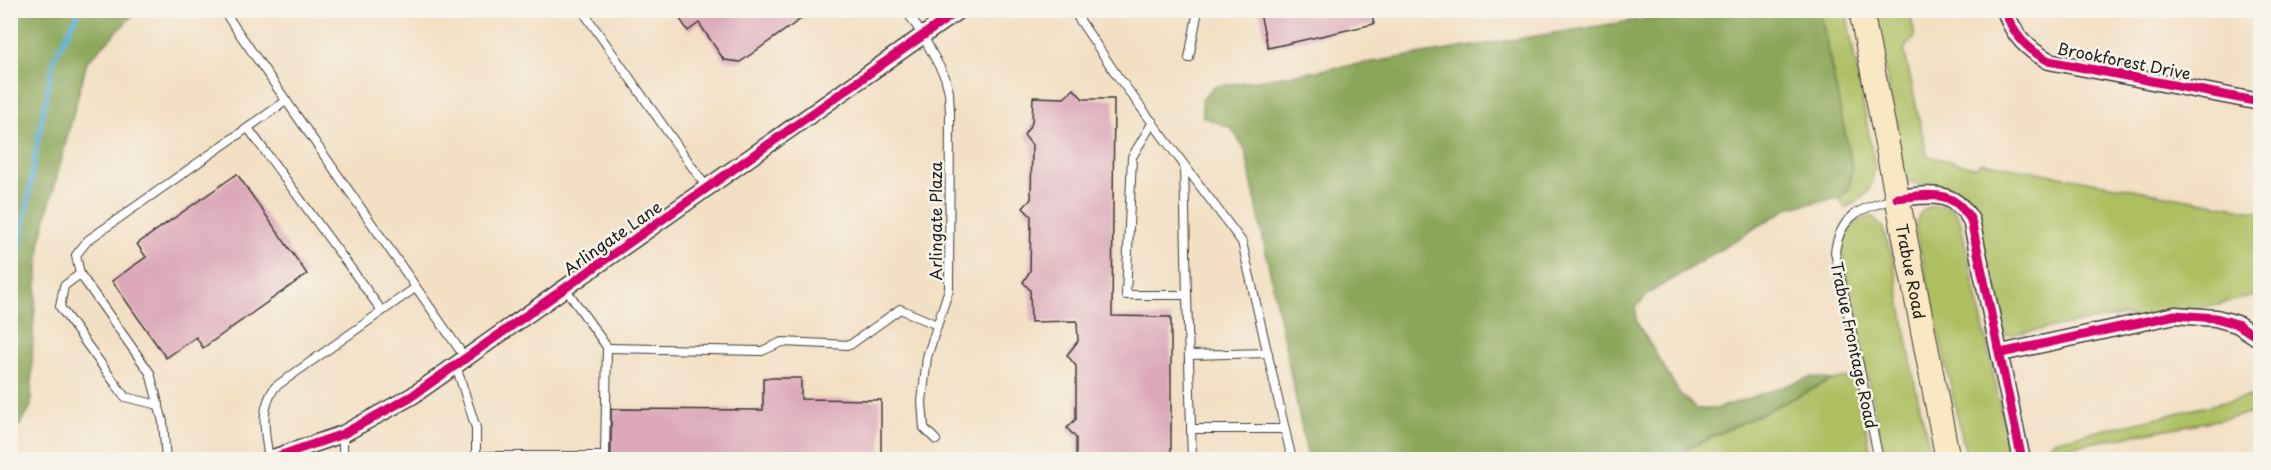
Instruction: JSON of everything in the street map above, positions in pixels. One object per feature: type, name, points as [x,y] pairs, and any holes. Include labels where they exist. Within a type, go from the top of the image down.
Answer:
[{"type":"main road","name":"Trabue Road","points":[[1861,10],[1948,459]]},
{"type":"street","name":"Arlingate Lane","points":[[268,459],[343,434],[412,396],[959,10]]},
{"type":"street","name":"Brookforest Drive","points":[[2005,10],[2015,33],[2024,45],[2049,62],[2260,102]]},
{"type":"street","name":"Trabue Frontage Road","points":[[1897,198],[1933,195],[1959,204],[1966,212],[1975,231],[2022,459]]},
{"type":"street","points":[[2001,353],[2175,315],[2216,318],[2237,324],[2260,339]]},
{"type":"lane","points":[[223,10],[415,288],[461,362],[476,428],[476,458],[605,456],[607,348],[565,288]]},
{"type":"lane","points":[[582,10],[707,188]]},
{"type":"lane","name":"Arlingate Plaza","points":[[906,10],[945,77],[950,113],[950,289],[927,357],[922,402],[924,428],[936,440]]},
{"type":"lane","points":[[1073,10],[1116,74],[1242,243],[1292,459]]},
{"type":"lane","points":[[1189,58],[1198,10]]},
{"type":"lane","points":[[166,459],[159,405],[150,372],[80,274],[76,255],[88,240],[286,101]]},
{"type":"lane","points":[[1153,122],[1132,157],[1126,295],[1187,295]]},
{"type":"lane","points":[[248,128],[382,311]]},
{"type":"lane","points":[[1184,165],[1192,459]]},
{"type":"lane","name":"Trabue Frontage Road","points":[[1879,459],[1835,252],[1837,237],[1846,222],[1872,205],[1897,198]]},
{"type":"lane","points":[[80,274],[64,286],[60,307],[125,397],[159,405]]},
{"type":"lane","points":[[268,459],[263,419],[266,404],[275,387],[415,288]]},
{"type":"lane","points":[[607,348],[762,351],[782,342],[850,345],[900,309],[937,325]]},
{"type":"lane","points":[[1189,356],[1268,353]]},
{"type":"lane","points":[[1191,429],[1285,429]]},
{"type":"lane","points":[[343,434],[343,459]]},
{"type":"green space","points":[[1701,10],[1820,11],[1852,168],[1849,189],[1839,198],[1790,207],[1649,293],[1636,307],[1636,321],[1680,394],[1697,409],[1716,409],[1812,377],[1832,380],[1664,459],[1308,459],[1245,149],[1231,128],[1203,117],[1202,100],[1213,87]]},
{"type":"green space","points":[[12,11],[137,11],[87,62],[41,237],[33,329],[31,406],[20,425],[11,429],[10,200],[14,173],[10,166],[10,54],[14,48]]},
{"type":"green space","points":[[1820,11],[1846,11],[1875,168],[1872,183],[1864,196],[1845,208],[1839,198],[1849,189],[1852,168]]},
{"type":"green space","points":[[1875,11],[1910,11],[1915,37],[1904,49],[1927,156],[1975,167],[1982,162],[2260,212],[2260,295],[2138,321],[2124,315],[2003,336],[1974,204],[1957,189],[1922,186],[1908,181],[1903,169]]},
{"type":"green space","points":[[1937,205],[1951,207],[1960,220],[2012,459],[1967,459],[1915,227],[1922,212]]},
{"type":"green space","points":[[1873,217],[1882,227],[1893,259],[1915,385],[1932,459],[1884,459],[1842,253],[1847,234],[1855,224]]},
{"type":"green space","points":[[1855,376],[1872,459],[1664,460],[1832,380]]},
{"type":"green space","points":[[2260,394],[2260,412],[2052,450],[2046,447],[2054,441]]},
{"type":"building","points":[[674,10],[801,10],[805,16],[740,62],[724,60],[699,23],[688,31]]},
{"type":"building","points":[[1259,10],[1371,10],[1374,24],[1268,48]]},
{"type":"building","points":[[1074,89],[1083,99],[1114,99],[1112,316],[1171,317],[1171,460],[1076,460],[1076,438],[1067,428],[1076,419],[1076,366],[1067,355],[1078,341],[1077,321],[1031,322],[1030,290],[1023,282],[1030,271],[1031,216],[1023,208],[1031,199],[1032,145],[1024,135],[1032,123],[1033,97],[1064,98]]},
{"type":"building","points":[[237,174],[307,274],[203,348],[196,337],[166,358],[112,281],[146,257],[137,244]]},
{"type":"building","points":[[763,378],[801,378],[801,399],[881,400],[881,460],[611,460],[611,409],[763,410]]},
{"type":"waterway","points":[[10,330],[16,275],[54,58],[80,10]]},
{"type":"cycle path","points":[[267,460],[343,434],[412,396],[959,10]]},
{"type":"cycle path","points":[[2005,10],[2012,27],[2022,40],[2049,61],[2260,102]]},
{"type":"cycle path","points":[[1897,198],[1929,195],[1948,198],[1964,210],[1971,220],[2022,460]]},
{"type":"cycle path","points":[[2001,353],[2175,315],[2216,318],[2237,324],[2260,339]]}]
